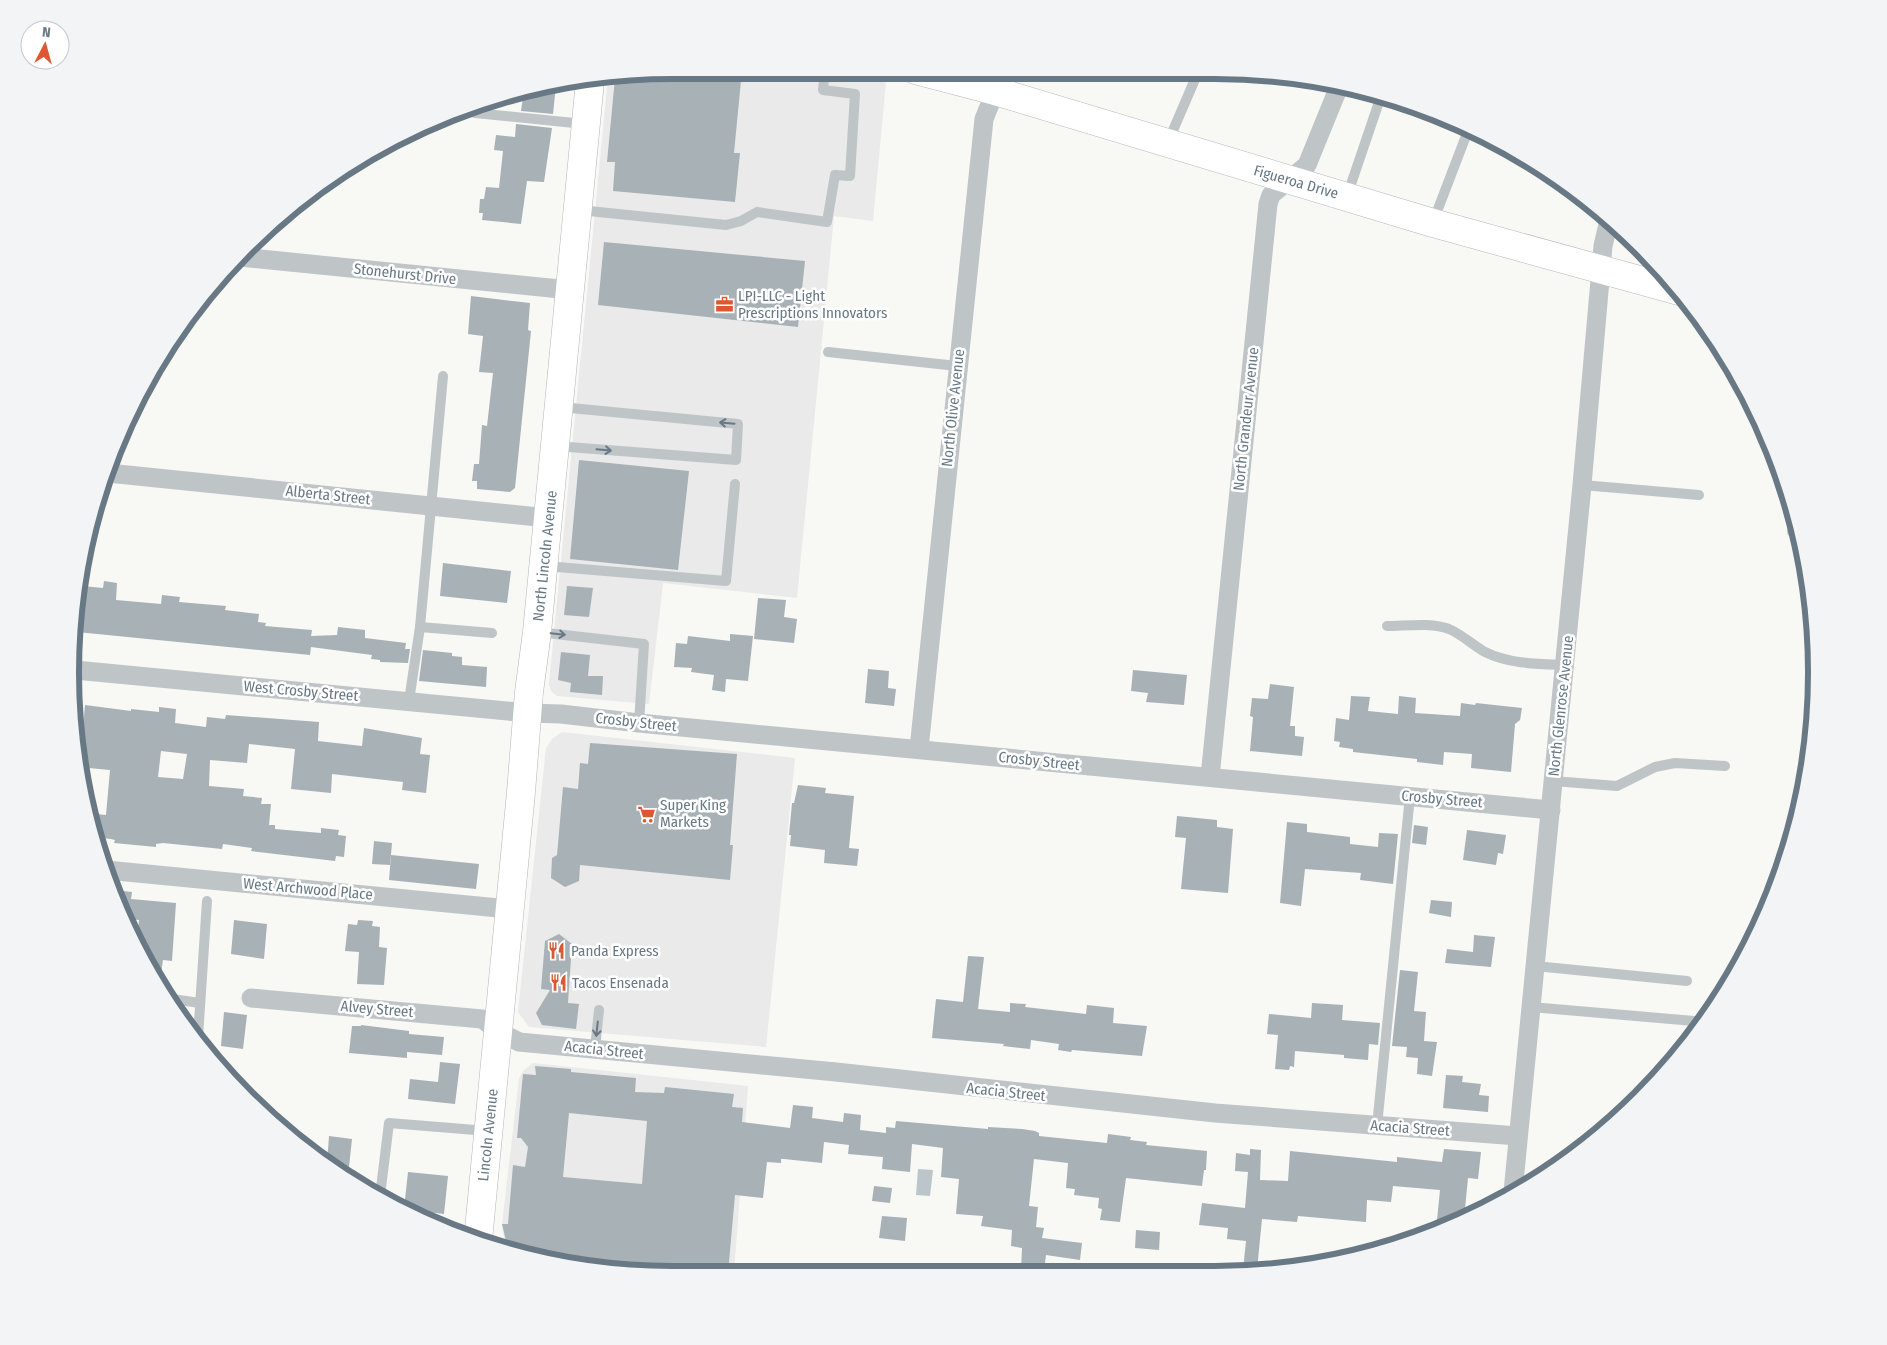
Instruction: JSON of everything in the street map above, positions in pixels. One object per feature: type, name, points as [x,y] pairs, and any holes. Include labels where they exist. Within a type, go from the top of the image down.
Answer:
[{"type":"main road","name":"Figueroa Drive","points":[[1000,80],[1168,143],[1433,223],[1666,288]]},
{"type":"main road","name":"North Lincoln Avenue","points":[[498,1031],[590,85]]},
{"type":"main road","name":"Lincoln Avenue","points":[[479,1234],[498,1031]]},
{"type":"street","name":"North Olive Avenue","points":[[919,749],[957,366],[984,120],[1000,80]]},
{"type":"street","name":"North Grandeur Avenue","points":[[1210,777],[1268,204],[1271,196],[1287,180],[1307,165],[1337,92]]},
{"type":"street","name":"North Glenrose Avenue","points":[[1514,1185],[1565,665],[1601,268],[1608,228]]},
{"type":"street","name":"Stonehurst Drive","points":[[248,258],[570,290]]},
{"type":"street","name":"Alberta Street","points":[[113,474],[548,518]]},
{"type":"street","name":"West Crosby Street","points":[[79,670],[528,713]]},
{"type":"street","name":"Crosby Street","points":[[528,713],[555,713],[639,723],[1551,810]]},
{"type":"street","name":"West Archwood Place","points":[[113,871],[509,909]]},
{"type":"street","name":"Alvey Street","points":[[251,998],[482,1019],[498,1031]]},
{"type":"street","name":"Acacia Street","points":[[498,1031],[519,1042],[1215,1114],[1518,1136]]},
{"type":"lane","points":[[577,209],[726,225],[741,221],[757,212],[828,222],[835,175],[850,176],[855,94],[823,90],[824,79]]},
{"type":"lane","points":[[1168,143],[1195,79]]},
{"type":"lane","points":[[1347,197],[1379,102]]},
{"type":"lane","points":[[475,113],[585,124]]},
{"type":"lane","points":[[1433,223],[1466,135]]},
{"type":"lane","points":[[828,352],[957,366]]},
{"type":"lane","points":[[409,702],[420,627],[443,376]]},
{"type":"lane","points":[[555,446],[736,460],[738,424],[559,407]]},
{"type":"lane","points":[[544,566],[726,581],[735,484]]},
{"type":"lane","points":[[1582,485],[1699,495]]},
{"type":"lane","points":[[1387,626],[1434,626],[1449,629],[1479,648],[1500,658],[1565,665]]},
{"type":"lane","points":[[420,627],[492,633]]},
{"type":"lane","points":[[537,632],[644,644],[639,723]]},
{"type":"lane","points":[[1553,781],[1617,786],[1655,768],[1675,763],[1726,766]]},
{"type":"lane","points":[[1377,1126],[1410,796]]},
{"type":"lane","points":[[198,1030],[208,901]]},
{"type":"lane","points":[[1535,966],[1687,981]]},
{"type":"lane","points":[[178,1000],[200,1003]]},
{"type":"lane","points":[[1531,1007],[1694,1021]]},
{"type":"lane","points":[[595,1049],[599,1010]]},
{"type":"lane","points":[[381,1190],[389,1123],[488,1131]]},
{"type":"shaded area","points":[[672,79],[877,79],[886,82],[873,221],[834,216],[797,598],[663,583],[649,704],[557,696],[551,691],[549,684],[608,83]]},
{"type":"shaded area","points":[[562,732],[795,758],[766,1047],[529,1027],[518,1012],[546,748],[552,739]]},
{"type":"shaded area","points":[[533,1063],[748,1086],[735,1266],[634,1265],[595,1261],[557,1255],[505,1242],[502,1224],[519,1078],[524,1070]]},
{"type":"shaded area","points":[[918,1169],[933,1170],[930,1196],[916,1195]]},
{"type":"building","points":[[672,79],[741,79],[734,153],[740,153],[735,202],[613,191],[615,162],[607,162],[615,82]]},
{"type":"building","points":[[555,90],[553,114],[521,111],[523,98]]},
{"type":"building","points":[[516,124],[552,128],[544,182],[527,181],[521,224],[482,220],[483,213],[479,213],[480,199],[484,199],[486,187],[499,188],[503,151],[494,150],[496,135],[515,137]]},
{"type":"building","points":[[604,242],[805,261],[798,327],[598,305]]},
{"type":"building","points":[[471,296],[530,303],[528,330],[531,331],[515,488],[510,492],[477,489],[477,481],[472,481],[474,464],[479,464],[482,425],[487,426],[493,373],[479,372],[483,336],[468,334]]},
{"type":"building","points":[[579,460],[689,471],[678,570],[570,559]]},
{"type":"building","points":[[443,563],[511,571],[507,603],[440,596]]},
{"type":"building","points":[[104,581],[117,583],[116,600],[161,604],[162,595],[180,597],[179,602],[226,606],[225,610],[259,614],[258,622],[266,623],[265,626],[312,630],[311,636],[337,635],[338,627],[365,630],[365,638],[406,643],[405,649],[410,649],[408,663],[380,662],[380,660],[371,659],[372,655],[311,647],[310,655],[80,632],[85,586],[103,588]]},
{"type":"building","points":[[567,586],[593,588],[589,617],[564,615]]},
{"type":"building","points":[[758,598],[786,600],[784,617],[797,619],[794,643],[754,639]]},
{"type":"building","points":[[730,634],[753,636],[748,681],[726,679],[725,692],[712,690],[714,675],[691,672],[692,668],[674,667],[676,643],[687,644],[688,636],[730,641]]},
{"type":"building","points":[[423,650],[452,653],[452,656],[462,657],[462,665],[487,667],[486,687],[419,681]]},
{"type":"building","points":[[561,652],[590,655],[588,676],[603,676],[602,695],[570,692],[571,683],[558,680]]},
{"type":"building","points":[[868,669],[889,671],[888,688],[896,689],[894,706],[865,703]]},
{"type":"building","points":[[1133,670],[1187,675],[1184,705],[1146,702],[1148,693],[1131,691]]},
{"type":"building","points":[[1270,684],[1294,687],[1290,726],[1295,726],[1295,736],[1304,737],[1302,756],[1250,751],[1253,717],[1250,716],[1252,698],[1268,699]]},
{"type":"building","points":[[1351,696],[1370,697],[1368,711],[1398,714],[1399,696],[1416,698],[1415,713],[1460,716],[1461,703],[1522,708],[1520,720],[1515,724],[1511,772],[1471,768],[1472,754],[1444,752],[1443,765],[1417,762],[1417,759],[1353,752],[1353,749],[1339,747],[1340,742],[1334,741],[1336,718],[1349,720]]},
{"type":"building","points":[[85,705],[131,711],[131,709],[159,712],[159,707],[176,709],[175,723],[206,727],[207,717],[225,719],[226,715],[319,722],[318,741],[362,746],[364,728],[422,738],[420,754],[430,755],[426,793],[402,790],[403,782],[332,774],[331,793],[291,789],[295,749],[249,744],[247,763],[210,760],[209,786],[244,789],[243,796],[262,798],[261,804],[271,804],[269,825],[275,825],[275,829],[321,833],[321,828],[339,830],[338,835],[346,836],[344,857],[336,856],[335,861],[251,851],[252,848],[223,844],[222,849],[163,843],[156,844],[156,847],[114,843],[115,840],[103,838],[96,814],[106,815],[110,770],[87,768],[82,735]],"holes":[[[161,751],[187,754],[183,779],[158,777]]]},
{"type":"building","points":[[590,743],[737,754],[730,845],[733,845],[730,880],[580,865],[579,881],[565,887],[551,878],[552,858],[557,855],[563,787],[578,789],[580,763],[588,764]]},
{"type":"building","points":[[798,785],[826,788],[825,793],[854,796],[849,848],[859,849],[857,866],[824,863],[825,850],[790,846],[791,835],[789,835],[792,803],[794,803]]},
{"type":"building","points":[[1177,816],[1217,820],[1217,827],[1233,829],[1228,893],[1181,889],[1186,838],[1175,837]]},
{"type":"building","points":[[1287,822],[1307,824],[1307,832],[1350,837],[1350,844],[1378,847],[1379,833],[1398,834],[1393,884],[1360,880],[1361,873],[1305,869],[1301,906],[1280,903]]},
{"type":"building","points":[[1414,825],[1428,827],[1426,845],[1412,843]]},
{"type":"building","points":[[1467,830],[1506,835],[1503,854],[1498,853],[1496,865],[1463,860]]},
{"type":"building","points":[[374,841],[392,843],[390,865],[372,864]]},
{"type":"building","points":[[391,855],[479,864],[476,889],[389,880]]},
{"type":"building","points":[[120,891],[132,892],[131,899],[176,903],[172,961],[163,960],[161,974],[138,930],[139,920],[133,919]]},
{"type":"building","points":[[1431,900],[1452,902],[1451,917],[1429,913]]},
{"type":"building","points":[[234,920],[267,924],[264,959],[231,954]]},
{"type":"building","points":[[358,920],[373,921],[372,926],[380,927],[379,947],[387,948],[384,985],[357,984],[359,952],[345,951],[348,924],[357,925]]},
{"type":"building","points":[[559,934],[572,944],[568,1003],[579,1004],[576,1029],[542,1025],[536,1013],[550,990],[541,989],[545,941]]},
{"type":"building","points":[[1474,935],[1495,937],[1491,967],[1445,963],[1447,949],[1473,952]]},
{"type":"building","points":[[968,956],[984,957],[978,1009],[1010,1012],[1010,1003],[1026,1004],[1025,1007],[1086,1014],[1087,1005],[1114,1008],[1113,1023],[1147,1026],[1142,1056],[1072,1050],[1071,1052],[1058,1050],[1059,1044],[1031,1040],[1030,1049],[1003,1046],[1004,1044],[932,1038],[936,999],[963,1002]]},
{"type":"building","points":[[1400,970],[1418,972],[1414,1011],[1426,1012],[1424,1041],[1437,1042],[1432,1076],[1417,1074],[1418,1058],[1406,1057],[1407,1047],[1392,1046]]},
{"type":"building","points":[[1312,1003],[1343,1005],[1342,1020],[1380,1023],[1378,1045],[1369,1044],[1368,1060],[1344,1058],[1344,1055],[1295,1051],[1294,1067],[1290,1066],[1289,1070],[1275,1069],[1278,1035],[1267,1034],[1269,1014],[1311,1018]]},
{"type":"building","points":[[224,1012],[247,1015],[243,1049],[221,1046]]},
{"type":"building","points":[[361,1025],[409,1031],[409,1034],[444,1037],[442,1055],[407,1052],[407,1058],[349,1053],[352,1026]]},
{"type":"building","points":[[440,1062],[460,1064],[455,1104],[408,1099],[410,1079],[438,1082]]},
{"type":"building","points":[[535,1066],[571,1069],[571,1072],[636,1078],[635,1092],[664,1093],[665,1087],[734,1094],[732,1107],[743,1108],[742,1122],[790,1128],[793,1105],[813,1107],[812,1118],[843,1122],[844,1113],[861,1115],[860,1130],[886,1133],[886,1127],[895,1128],[896,1121],[988,1129],[988,1127],[1022,1129],[1035,1131],[1039,1133],[1039,1136],[1107,1143],[1108,1134],[1131,1137],[1130,1140],[1147,1142],[1146,1145],[1207,1151],[1206,1170],[1204,1170],[1202,1186],[1126,1178],[1120,1222],[1100,1220],[1102,1209],[1098,1208],[1099,1198],[1074,1195],[1075,1189],[1066,1188],[1068,1163],[1034,1159],[1029,1206],[1038,1207],[1036,1227],[1044,1228],[1042,1238],[1082,1243],[1080,1260],[1046,1255],[1045,1266],[1021,1266],[1022,1248],[1011,1246],[1012,1230],[981,1226],[983,1216],[956,1214],[959,1179],[941,1177],[943,1148],[912,1144],[910,1172],[882,1169],[883,1157],[848,1154],[849,1145],[824,1142],[822,1163],[784,1159],[781,1159],[781,1163],[767,1162],[763,1198],[735,1195],[729,1266],[634,1265],[595,1261],[557,1255],[506,1241],[502,1224],[508,1224],[513,1165],[525,1167],[528,1147],[521,1138],[517,1138],[523,1074],[536,1075]],"holes":[[[569,1113],[647,1121],[642,1184],[563,1177]]]},
{"type":"building","points":[[1446,1075],[1463,1076],[1462,1082],[1481,1084],[1479,1095],[1489,1096],[1488,1112],[1443,1108]]},
{"type":"building","points":[[329,1136],[352,1139],[349,1167],[343,1166],[328,1155]]},
{"type":"building","points":[[1250,1149],[1261,1150],[1260,1180],[1288,1181],[1290,1151],[1397,1162],[1397,1157],[1442,1162],[1444,1149],[1481,1152],[1478,1179],[1468,1178],[1465,1211],[1437,1223],[1440,1190],[1393,1186],[1391,1202],[1367,1200],[1366,1222],[1298,1216],[1297,1222],[1262,1219],[1258,1265],[1243,1265],[1246,1241],[1227,1239],[1228,1228],[1199,1225],[1202,1203],[1245,1208],[1248,1172],[1235,1171],[1236,1153],[1250,1155]]},
{"type":"building","points":[[408,1172],[448,1176],[444,1214],[424,1212],[405,1202]]},
{"type":"building","points":[[874,1186],[892,1188],[890,1203],[872,1201]]},
{"type":"building","points":[[882,1216],[907,1218],[905,1241],[879,1238]]},
{"type":"building","points":[[1136,1230],[1160,1232],[1159,1250],[1135,1248]]},
{"type":"place","name":"LPI-LLC - Light Prescriptions Innovators","points":[[724,305]]},
{"type":"place","name":"Super King Markets","points":[[646,814]]},
{"type":"place","name":"Panda Express","points":[[557,951]]},
{"type":"place","name":"Tacos Ensenada","points":[[558,983]]}]
